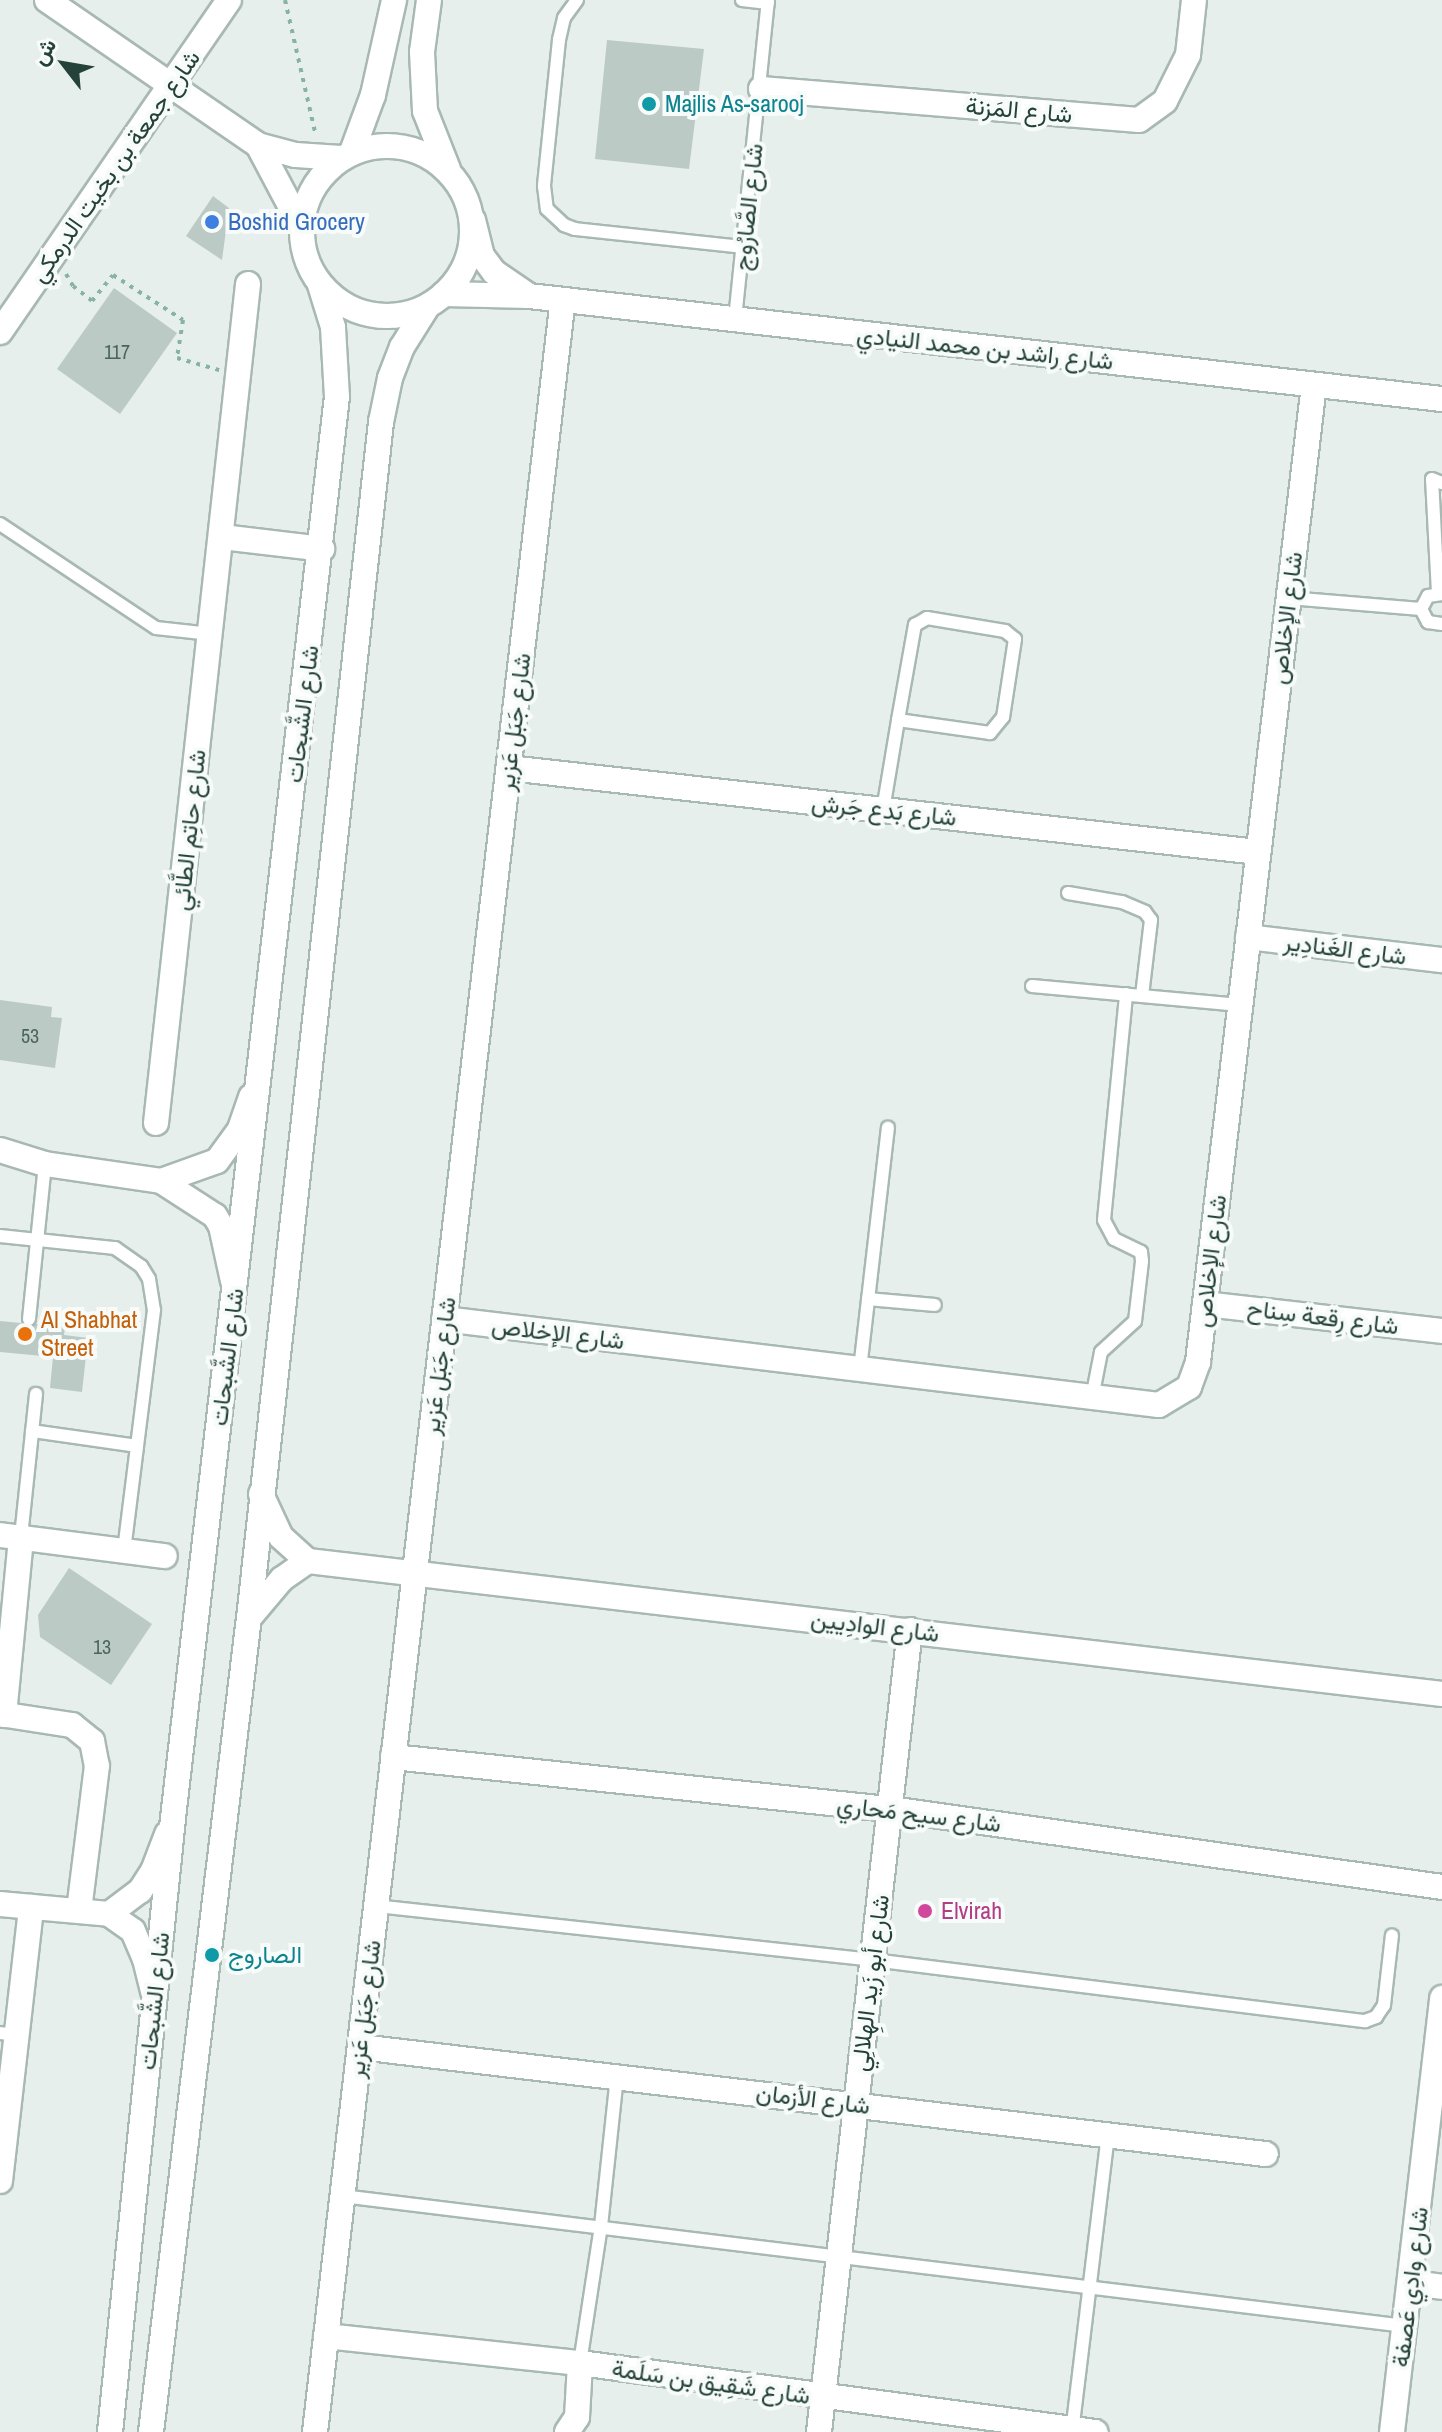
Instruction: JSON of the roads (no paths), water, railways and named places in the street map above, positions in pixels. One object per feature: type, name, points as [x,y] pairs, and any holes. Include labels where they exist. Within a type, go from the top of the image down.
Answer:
[{"type":"street","points":[[47,0],[169,87],[258,145],[338,156],[378,145],[404,146],[429,155],[450,171]]},
{"type":"street","name":"شارع جمعة بن بخيت الدرمكي","points":[[0,332],[229,0]]},
{"type":"street","points":[[394,0],[373,95],[338,156],[307,201],[302,228],[303,248],[320,285],[342,304],[370,315],[399,316],[436,301],[458,279],[468,261],[473,220],[465,194],[450,171],[425,111],[422,52],[429,0]]},
{"type":"street","name":"شارع المَزنة","points":[[761,89],[1139,120],[1165,101],[1188,55],[1194,0]]},
{"type":"street","points":[[258,145],[302,228]]},
{"type":"street","name":"شارع راشد بن محمد النيادي","points":[[473,220],[482,256],[494,272],[529,296]]},
{"type":"street","name":"شارع حاتِم الطَّائي","points":[[156,1123],[248,284]]},
{"type":"street","name":"شارع الشَّبحات","points":[[110,2432],[173,1818],[322,549],[337,397],[333,327],[320,285]]},
{"type":"street","name":"شارع راشد بن محمد النيادي","points":[[436,301],[529,296],[1442,399]]},
{"type":"street","name":"شارع جَبَل عَزير","points":[[315,2432],[563,300]]},
{"type":"street","name":"شارع الشَّبحات","points":[[151,2432],[249,1618],[381,422],[390,378],[402,347],[436,301]]},
{"type":"street","name":"شارع الإخلاص","points":[[444,1319],[1159,1405],[1189,1387],[1198,1362],[1314,385]]},
{"type":"street","points":[[222,537],[322,549]]},
{"type":"street","name":"شارع بَدع جَرش","points":[[509,768],[1258,852]]},
{"type":"street","name":"شارع الغَنادِير","points":[[1248,937],[1442,960]]},
{"type":"street","points":[[161,1181],[206,1167],[228,1151],[240,1129],[258,1076]]},
{"type":"street","points":[[0,1150],[45,1164],[161,1181],[215,1216],[221,1226],[234,1290]]},
{"type":"street","name":"شارع رِقعة سِناح","points":[[1205,1304],[1442,1331]]},
{"type":"street","points":[[249,1618],[282,1579],[308,1561],[281,1537],[261,1494]]},
{"type":"street","points":[[79,1910],[97,1753],[84,1731],[72,1725],[2,1715],[10,1536],[165,1556]]},
{"type":"street","name":"شارع الوادِيين","points":[[308,1561],[1442,1694]]},
{"type":"street","name":"شارع أبو زَيد الهِلالِي","points":[[819,2432],[910,1630]]},
{"type":"street","name":"شارع سيح مَحاري","points":[[393,1757],[890,1809],[1442,1887]]},
{"type":"street","points":[[109,1914],[140,1891],[153,1871],[173,1818]]},
{"type":"street","points":[[0,1904],[109,1914],[133,1931],[145,1959],[155,1999]]},
{"type":"street","points":[[0,2181],[8,2034],[31,1907]]},
{"type":"street","name":"شارع وادِي عَصفة","points":[[1392,2432],[1442,1998]]},
{"type":"street","name":"شارع الأزمان","points":[[360,2047],[1266,2154]]},
{"type":"street","points":[[1411,2283],[1442,2287]]},
{"type":"street","name":"شارع شَقِيق بن سَلَمة","points":[[326,2336],[580,2363],[1080,2431]]},
{"type":"street","points":[[567,2432],[577,2417],[580,2363]]},
{"type":"lane","points":[[577,0],[564,18],[559,40],[544,186],[547,209],[564,225],[575,229],[743,247]]},
{"type":"lane","points":[[742,0],[768,1]]},
{"type":"lane","name":"شارع الصَّارُوج","points":[[735,319],[768,1]]},
{"type":"lane","points":[[1441,627],[1428,622],[1421,609],[1424,600],[1440,594],[1432,479],[1442,483]]},
{"type":"lane","points":[[0,524],[156,628],[211,634]]},
{"type":"lane","points":[[1289,598],[1421,609]]},
{"type":"lane","points":[[883,810],[898,720],[915,625],[920,619],[1005,631],[1015,639],[1003,717],[990,733],[898,720]]},
{"type":"lane","points":[[1068,893],[1122,902],[1145,912],[1151,920],[1142,995]]},
{"type":"lane","points":[[1032,986],[1240,1005]]},
{"type":"lane","points":[[1092,1398],[1101,1352],[1135,1321],[1142,1261],[1141,1252],[1114,1239],[1104,1220],[1126,994]]},
{"type":"lane","points":[[860,1369],[888,1128]]},
{"type":"lane","points":[[29,1319],[45,1164]]},
{"type":"lane","points":[[0,1236],[115,1248],[129,1255],[149,1279],[154,1310],[124,1550]]},
{"type":"lane","points":[[868,1299],[935,1305]]},
{"type":"lane","points":[[10,1536],[32,1431],[36,1394]]},
{"type":"lane","points":[[32,1431],[137,1446]]},
{"type":"lane","points":[[376,1906],[873,1960],[1365,2021],[1376,2017],[1384,2005],[1392,1935]]},
{"type":"lane","points":[[580,2363],[601,2226],[617,2076]]},
{"type":"lane","points":[[1080,2431],[1090,2286],[1108,2135]]},
{"type":"lane","points":[[342,2196],[1405,2326]]},
{"type":"place","name":"Majlis As-sarooj","points":[[649,104]]},
{"type":"place","name":"Boshid Grocery","points":[[212,222]]},
{"type":"place","name":"Al Shabhat Street","points":[[25,1334]]},
{"type":"place","name":"Elvirah","points":[[925,1911]]},
{"type":"place","name":"الصاروج","points":[[212,1955]]}]
